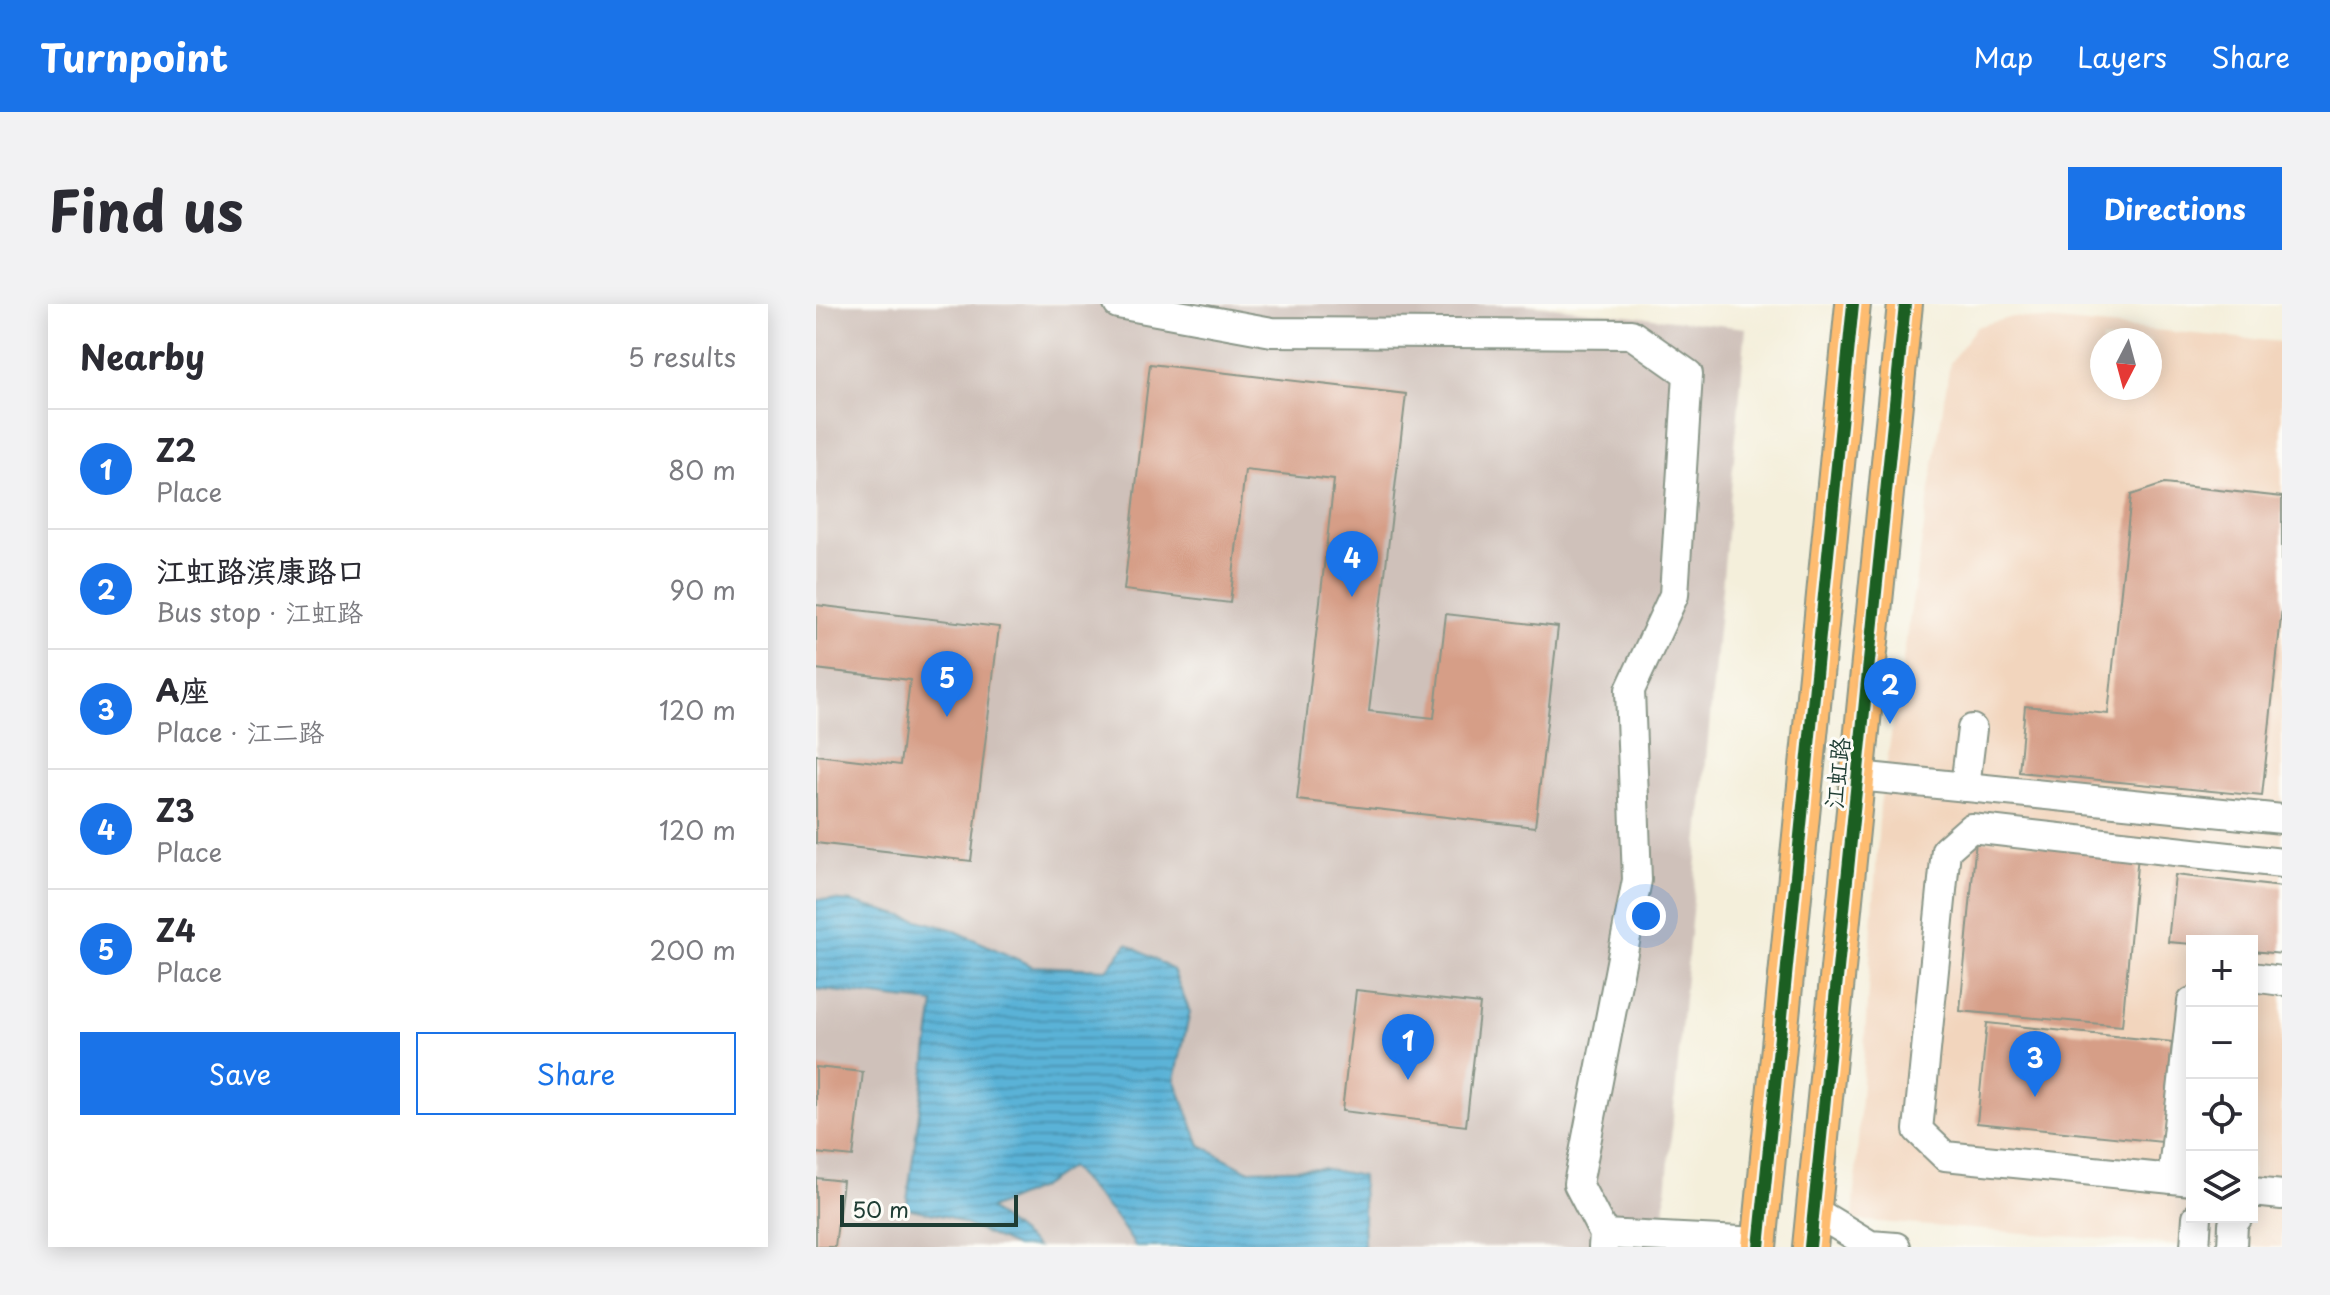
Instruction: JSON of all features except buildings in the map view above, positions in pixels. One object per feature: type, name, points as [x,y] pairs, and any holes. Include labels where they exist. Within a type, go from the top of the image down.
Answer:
[{"type":"main road","name":"江虹路","points":[[1759,1244],[1853,304]]},
{"type":"main road","name":"江虹路","points":[[1810,1247],[1905,304]]},
{"type":"street","points":[[1118,304],[1272,332],[1631,334],[1688,374],[1674,595],[1630,690],[1637,880],[1578,1184],[1604,1240],[1759,1244]]},
{"type":"street","points":[[1965,787],[1972,729]]},
{"type":"street","points":[[1858,776],[2282,819]]},
{"type":"street","points":[[2186,1186],[1945,1156],[1918,1130],[1946,850],[1971,828],[2282,863]]},
{"type":"street","points":[[2258,978],[2282,981]]},
{"type":"street","points":[[2188,1151],[2192,1007]]},
{"type":"street","points":[[2258,1193],[2282,1195]]},
{"type":"street","points":[[1814,1211],[1878,1246]]},
{"type":"street","points":[[2195,1247],[2197,1223]]},
{"type":"street","points":[[2232,1247],[2234,1223]]},
{"type":"shaded area","points":[[816,304],[1525,304],[1746,328],[1661,1247],[816,1247]]},
{"type":"shaded area","points":[[2012,317],[2131,328],[2090,328],[2090,400],[2162,400],[2162,331],[2282,342],[2282,1247],[2206,1247],[1853,1220],[1880,805],[1950,363],[1976,327]]},
{"type":"water","points":[[816,899],[852,902],[951,929],[1032,966],[1108,969],[1127,944],[1173,970],[1190,1012],[1175,1079],[1200,1145],[1247,1170],[1321,1168],[1362,1176],[1364,1247],[1136,1247],[1115,1216],[1070,1167],[1039,1188],[989,1209],[1037,1247],[1016,1247],[949,1217],[906,1208],[934,1003],[816,989]]},
{"type":"cycle path","points":[[1759,1247],[1853,304]]},
{"type":"cycle path","points":[[1810,1247],[1905,304]]},
{"type":"place","name":"Z3","points":[[1352,597]]},
{"type":"place","name":"Z4","points":[[947,717]]},
{"type":"place","name":"江虹路滨康路口","points":[[1890,724]]},
{"type":"place","name":"Z2","points":[[1408,1080]]},
{"type":"place","name":"A座","points":[[2035,1097]]}]
